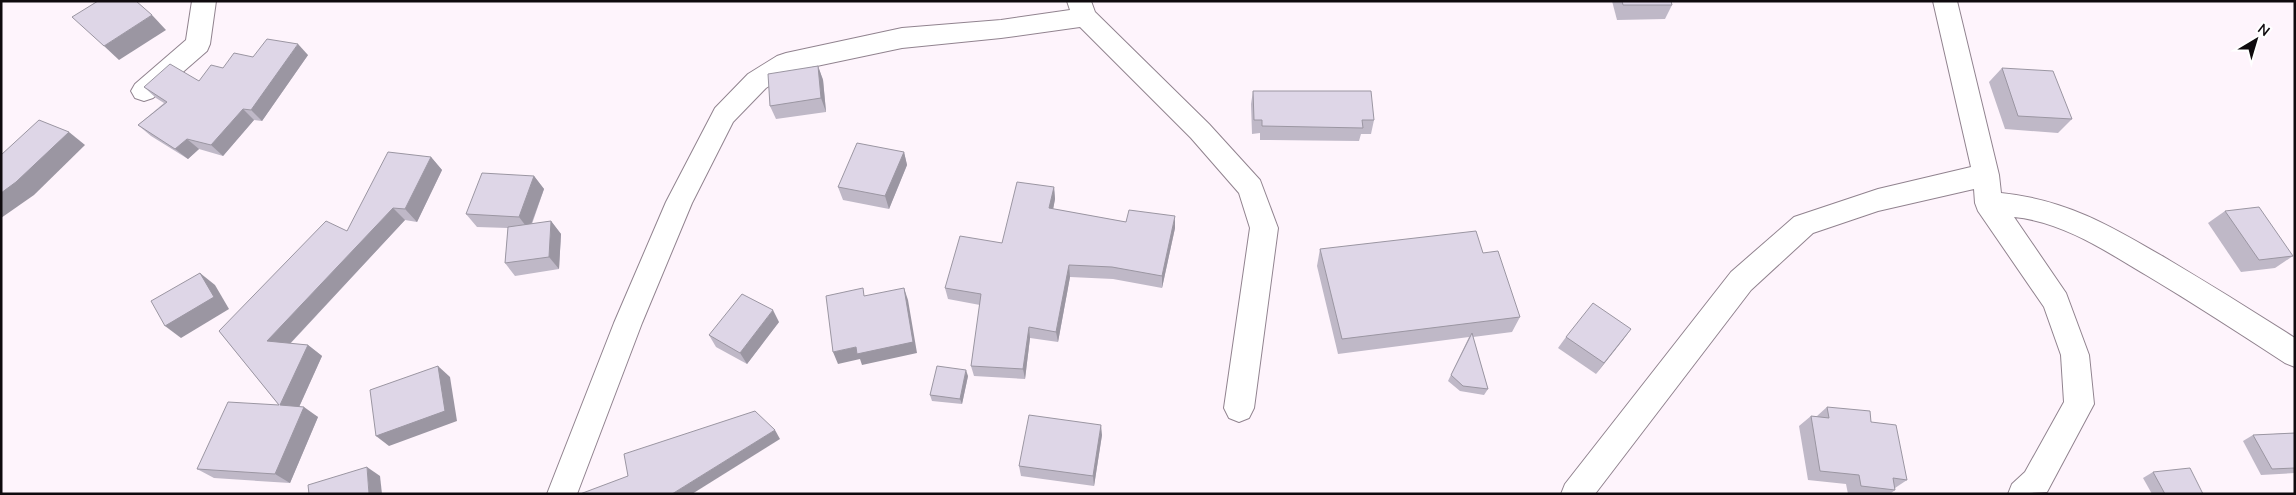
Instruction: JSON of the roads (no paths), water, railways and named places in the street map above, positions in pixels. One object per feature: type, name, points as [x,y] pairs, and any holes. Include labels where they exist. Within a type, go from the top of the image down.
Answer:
[{"type":"street","points":[[144,91],[198,44],[204,1]]},
{"type":"street","points":[[1945,1],[1986,175],[1988,203],[2014,238],[2056,302],[2075,355],[2079,404],[2036,482],[2023,494]]},
{"type":"street","points":[[562,494],[628,323],[679,202],[724,115],[757,81],[786,63],[902,38],[1001,29],[1082,9],[1200,131],[1251,188],[1264,228],[1239,408]]},
{"type":"street","points":[[1576,494],[1741,281],[1804,225],[1878,200],[1986,175]]},
{"type":"street","points":[[1988,203],[2027,207],[2059,215],[2099,233],[2214,301],[2295,354]]}]
